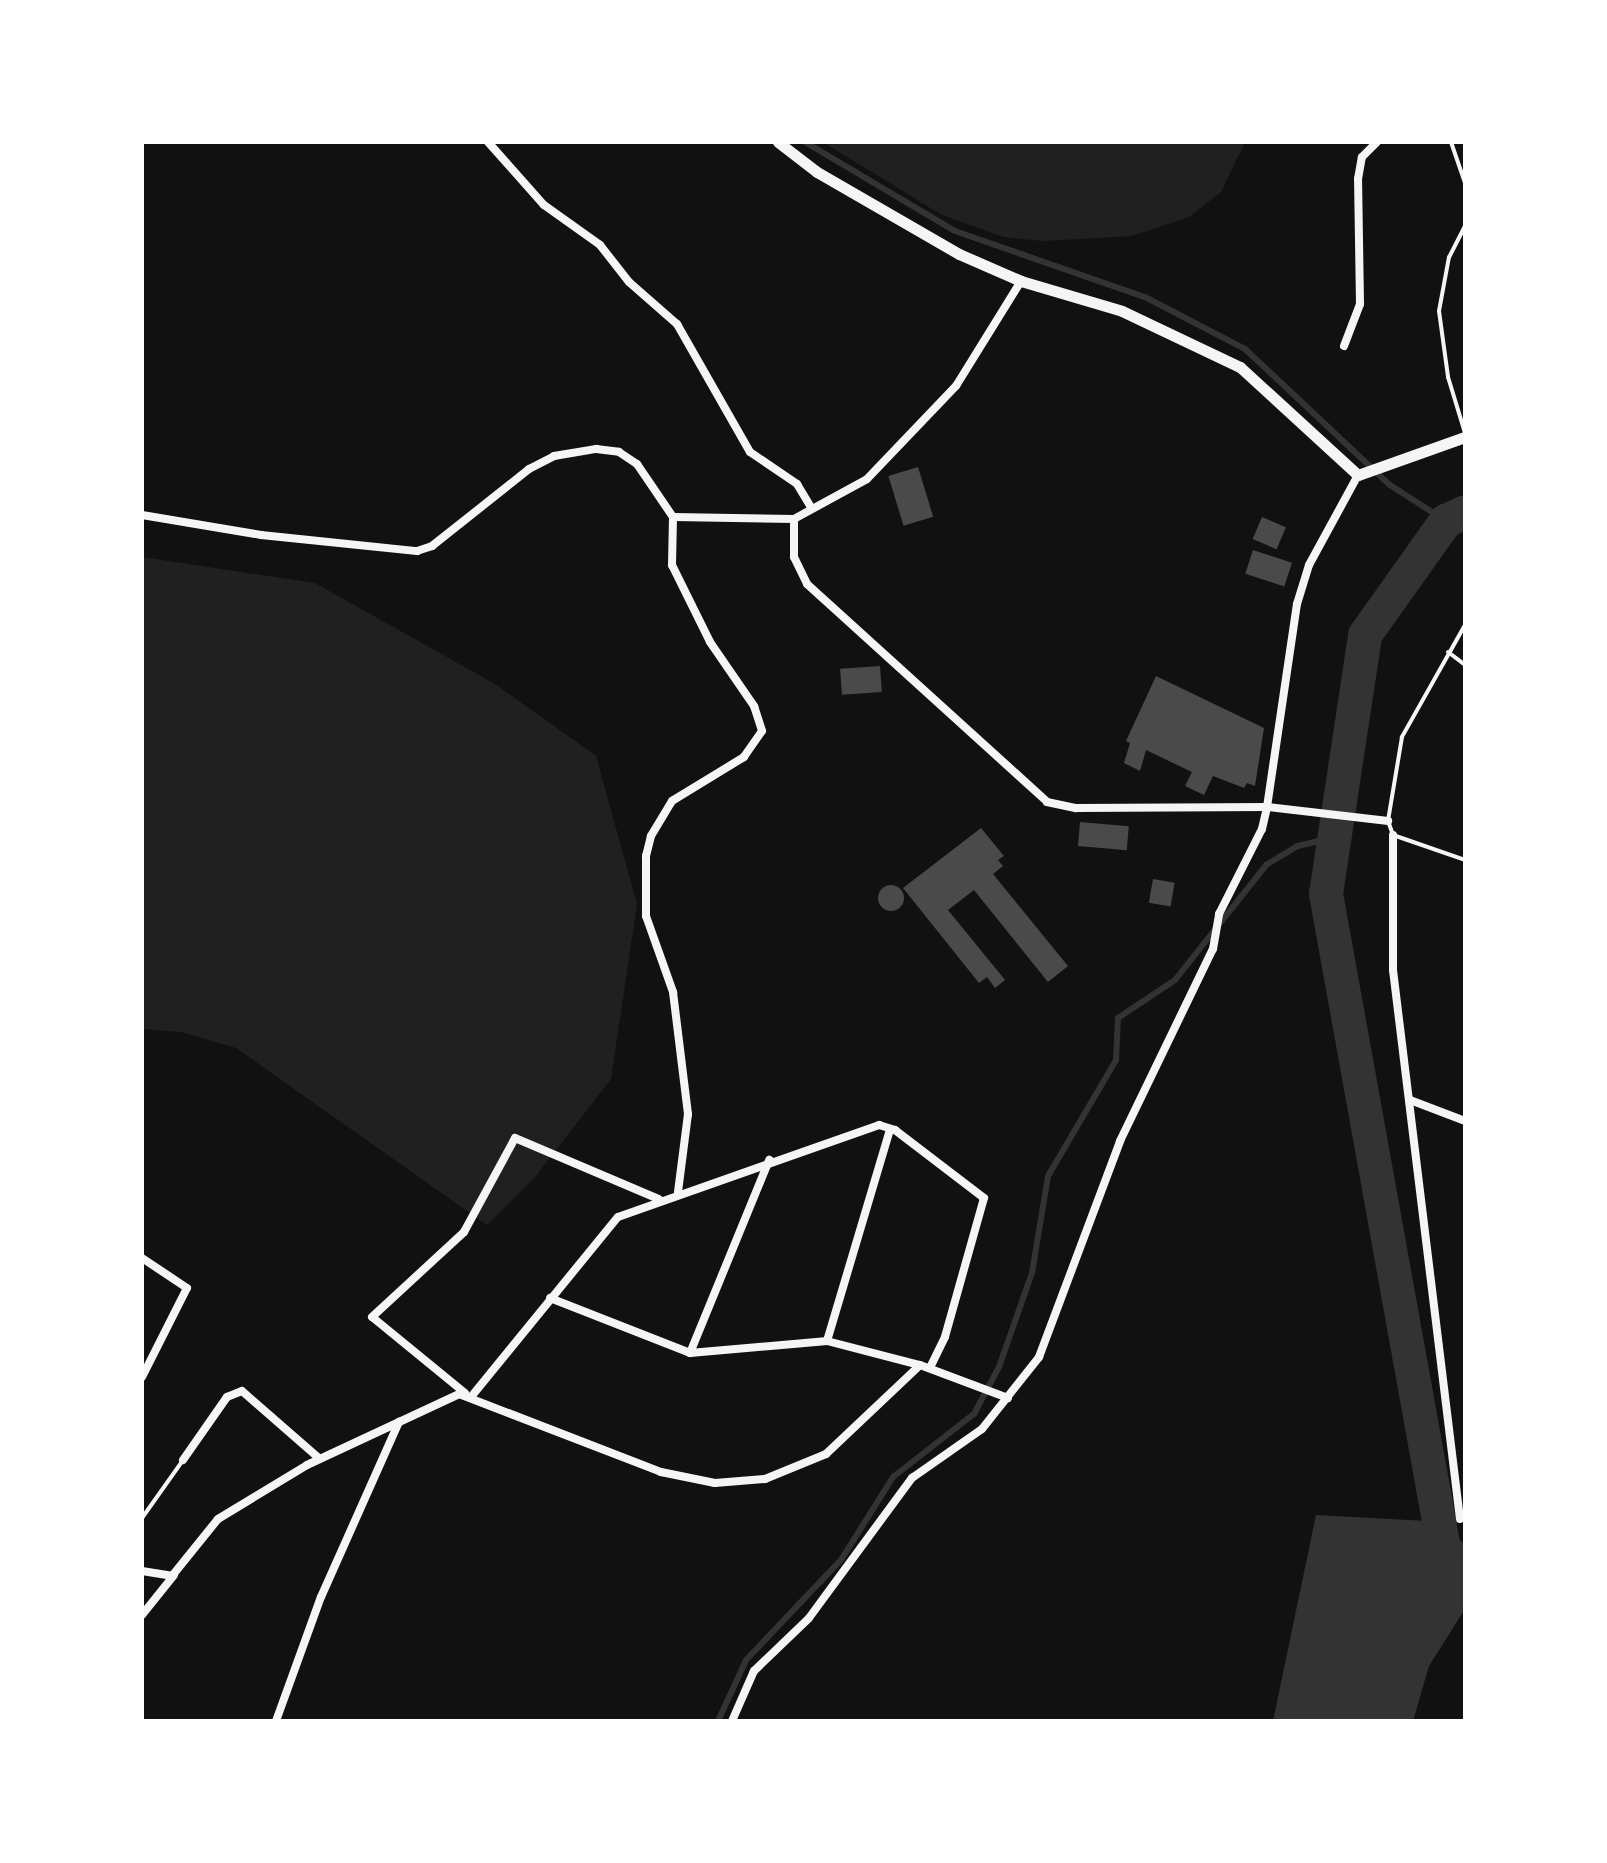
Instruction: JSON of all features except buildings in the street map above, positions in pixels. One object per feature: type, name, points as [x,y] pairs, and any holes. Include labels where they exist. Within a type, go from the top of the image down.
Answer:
[{"type":"street","points":[[488,142],[544,205],[600,245],[629,282],[677,324],[750,452],[797,484],[810,506]]},
{"type":"street","points":[[778,142],[817,172],[959,254],[1021,281],[1122,311],[1240,367],[1358,475]]},
{"type":"street","points":[[1344,346],[1360,304],[1358,179],[1362,157],[1377,142]]},
{"type":"street","points":[[673,517],[794,519],[810,506],[867,479],[956,386],[1021,281]]},
{"type":"street","points":[[732,1721],[754,1671],[809,1618],[912,1478],[970,1440],[1028,1374],[1053,1329],[1120,1141],[1213,949],[1219,914],[1262,829],[1297,604],[1309,565],[1358,475],[1465,435]]},
{"type":"street","points":[[142,515],[276,537],[417,551],[432,546],[529,469],[554,456],[596,449],[619,452],[637,464],[673,517],[672,565],[710,642],[754,706],[762,731],[744,757],[672,801],[651,836],[646,856],[646,916],[673,992],[688,1114],[678,1192]]},
{"type":"street","points":[[794,519],[794,557],[807,584],[1047,802],[1076,808],[1267,807],[1384,821]]},
{"type":"street","points":[[1393,835],[1389,913],[1462,1522]]},
{"type":"street","points":[[1410,1100],[1465,1121]]},
{"type":"street","points":[[142,1615],[218,1519],[320,1459],[400,1421],[469,1396],[605,1229],[636,1207],[865,1126],[890,1129],[984,1198],[945,1337],[930,1368]]},
{"type":"street","points":[[827,1341],[890,1129]]},
{"type":"street","points":[[660,1199],[515,1138],[464,1232],[372,1317],[469,1396],[661,1472],[693,1481],[742,1481],[797,1470],[826,1454],[920,1365]]},
{"type":"street","points":[[690,1353],[769,1160]]},
{"type":"street","points":[[142,1258],[187,1288],[142,1377]]},
{"type":"street","points":[[550,1298],[690,1353],[827,1341],[930,1368],[1008,1398]]},
{"type":"street","points":[[183,1460],[227,1397],[242,1391],[320,1459]]},
{"type":"street","points":[[276,1721],[321,1597],[400,1421]]},
{"type":"street","points":[[142,1571],[165,1577],[178,1570]]},
{"type":"lane","points":[[1451,142],[1465,183]]},
{"type":"lane","points":[[1465,226],[1449,257],[1439,311],[1448,377],[1465,435]]},
{"type":"lane","points":[[1465,625],[1402,737],[1384,821],[1393,835],[1465,860]]},
{"type":"lane","points":[[1448,652],[1465,665]]},
{"type":"lane","points":[[142,1518],[183,1460]]},
{"type":"shaded area","points":[[823,142],[1245,142],[1221,192],[1189,217],[1132,236],[1042,241],[1003,237],[940,214]]},
{"type":"shaded area","points":[[142,557],[315,583],[495,684],[596,756],[637,904],[611,1079],[535,1177],[487,1225],[236,1048],[181,1032],[142,1029]]},
{"type":"shaded area","points":[[1316,1515],[1446,1522],[1465,1546],[1465,1609],[1429,1666],[1413,1721],[1273,1721]]},
{"type":"waterway","points":[[805,142],[955,231],[1145,297],[1245,349],[1390,485],[1446,521]]},
{"type":"waterway","points":[[1436,1566],[1444,1549],[1326,894],[1365,635],[1446,521],[1465,512]]},
{"type":"waterway","points":[[718,1721],[746,1660],[841,1560],[893,1477],[974,1414],[999,1367],[1032,1273],[1048,1176],[1116,1060],[1118,1018],[1175,980],[1266,865],[1298,846],[1335,837]]}]
